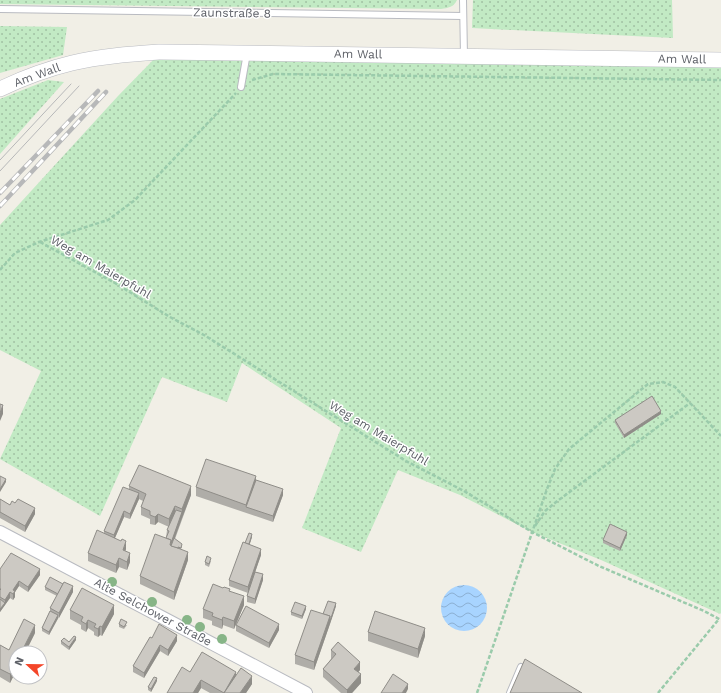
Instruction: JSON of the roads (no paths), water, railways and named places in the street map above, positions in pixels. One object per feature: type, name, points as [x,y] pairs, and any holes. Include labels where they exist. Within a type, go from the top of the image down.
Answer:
[{"type":"street","name":"Am Wall","points":[[0,89],[32,74],[72,63],[102,58],[160,52],[721,60]]},
{"type":"street","name":"Alte Selchower Straße","points":[[0,532],[306,693]]},
{"type":"lane","points":[[463,0],[464,56]]},
{"type":"lane","name":"Zaunstraße 8","points":[[0,9],[463,16]]},
{"type":"lane","points":[[241,87],[247,53]]},
{"type":"lane","points":[[510,693],[521,667]]},
{"type":"water","points":[[460,585],[468,585],[477,589],[483,595],[487,608],[483,621],[477,627],[468,631],[460,631],[451,627],[445,621],[441,612],[441,604],[445,595],[451,589]]},
{"type":"tram line","points":[[0,160],[71,84]]},
{"type":"tram line","points":[[0,171],[79,86]]},
{"type":"railway","points":[[0,193],[98,91]]},
{"type":"railway","points":[[0,206],[106,92]]}]
